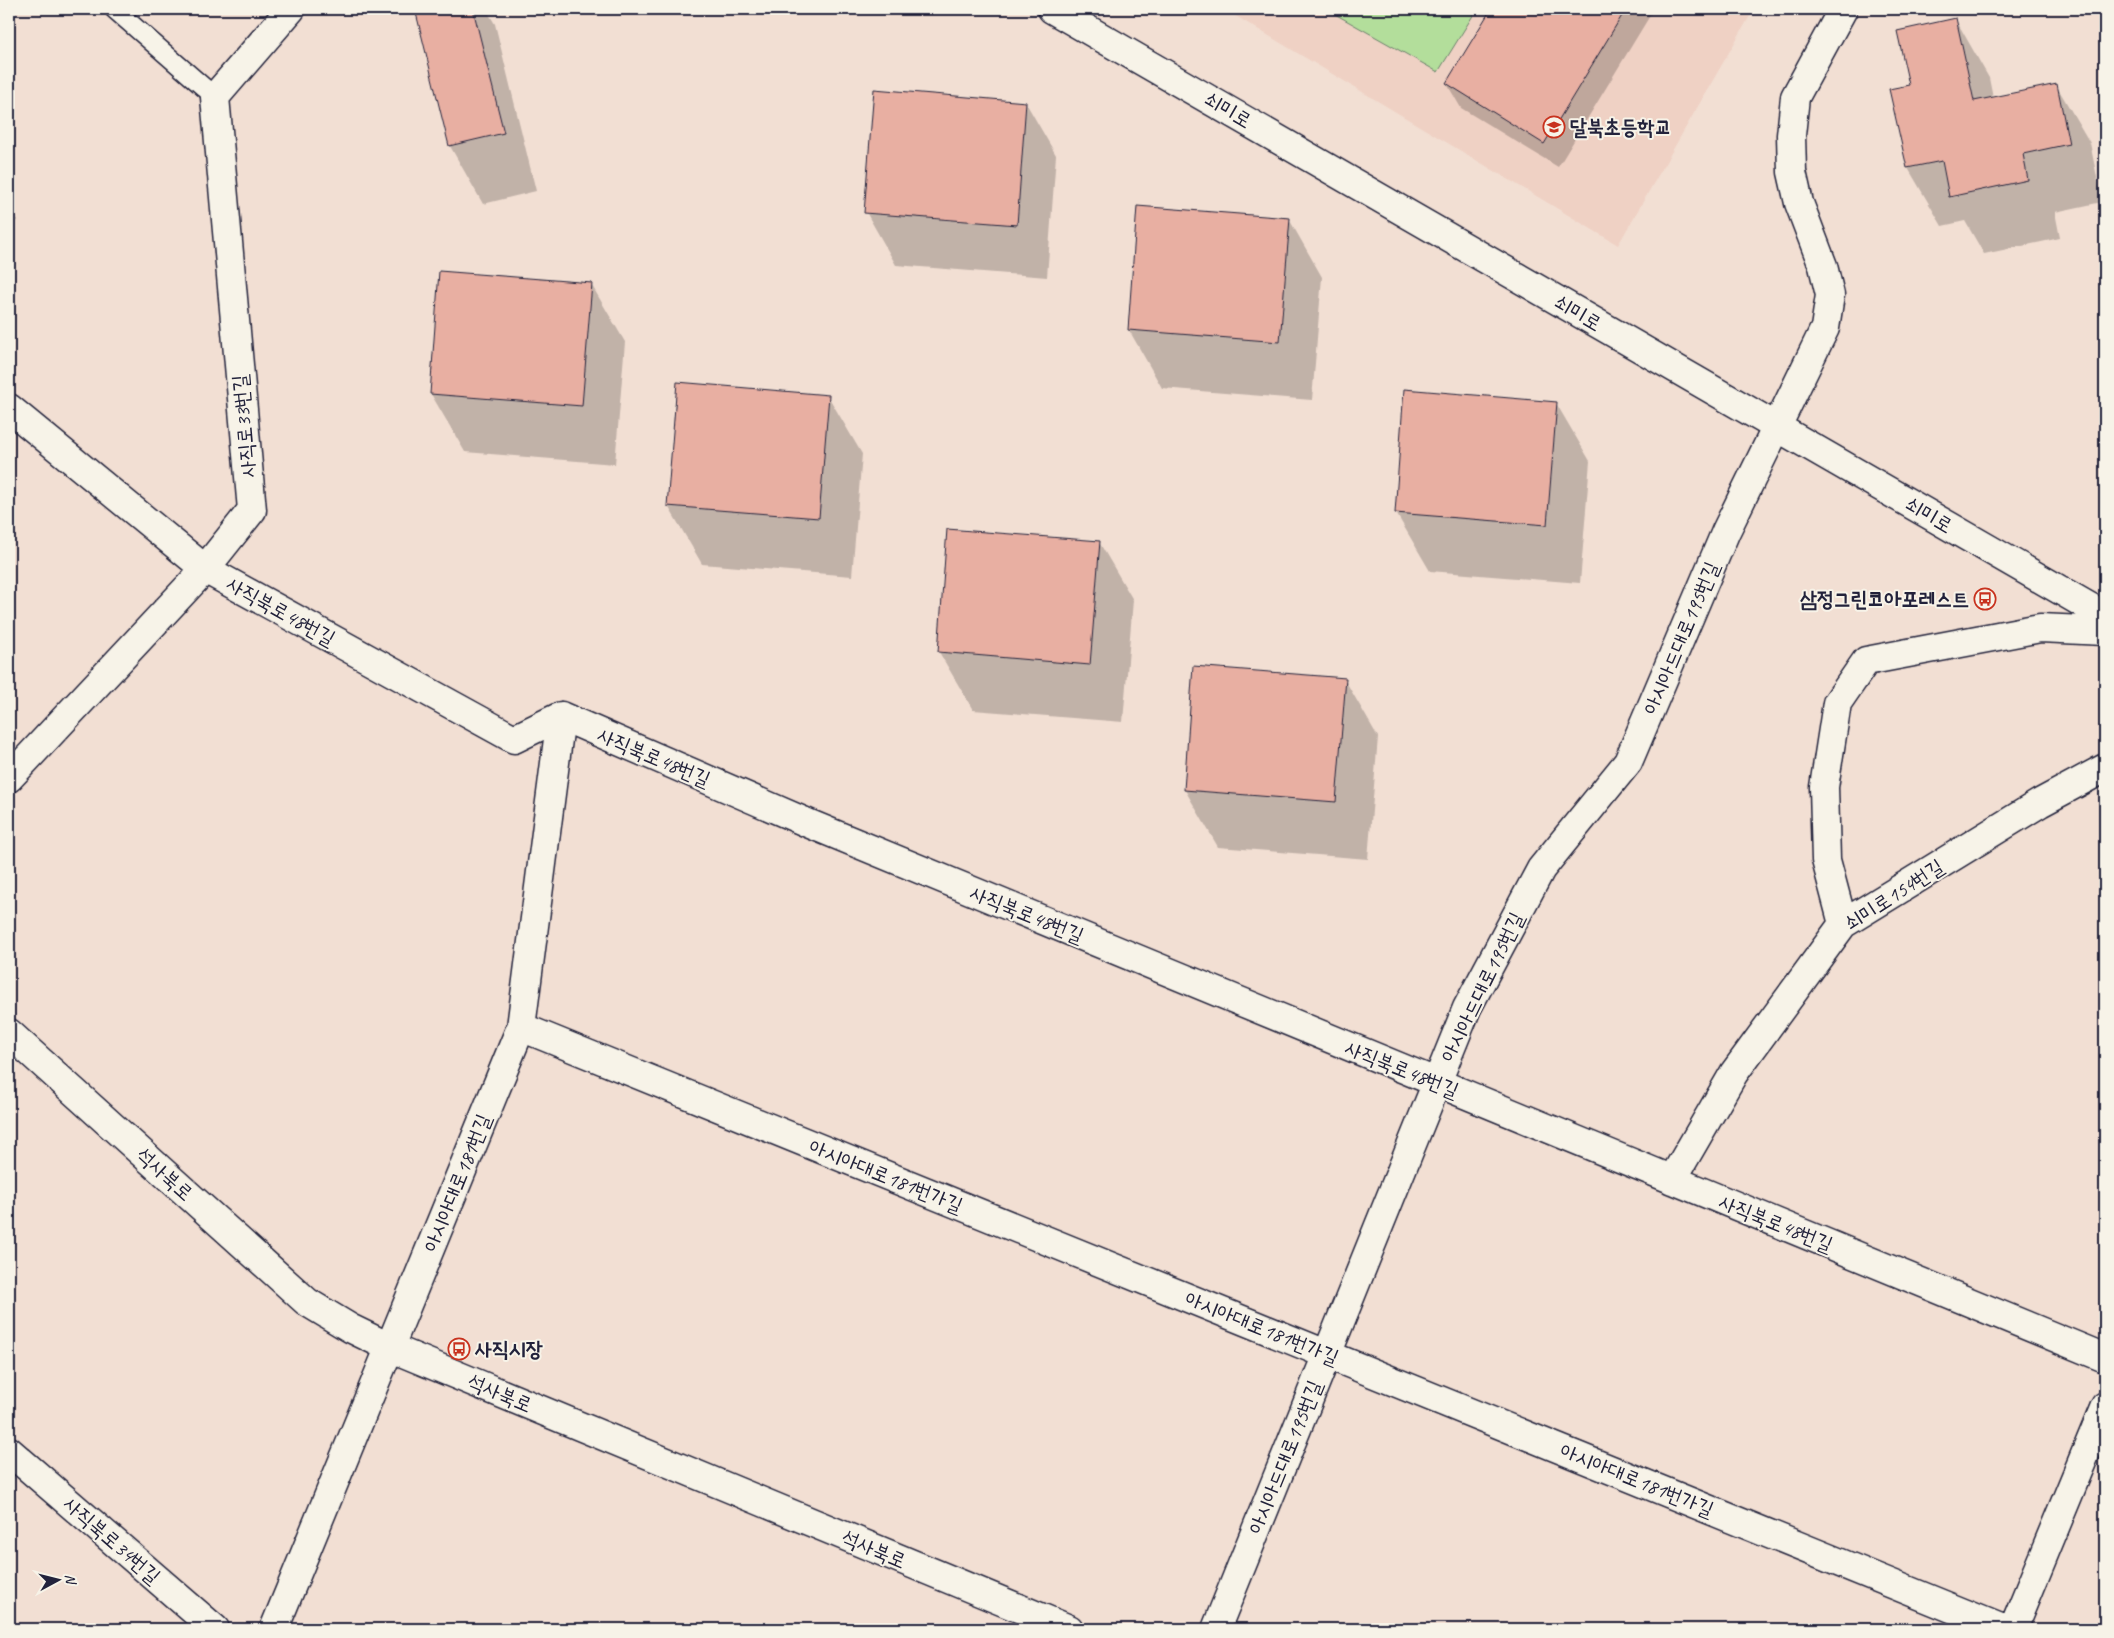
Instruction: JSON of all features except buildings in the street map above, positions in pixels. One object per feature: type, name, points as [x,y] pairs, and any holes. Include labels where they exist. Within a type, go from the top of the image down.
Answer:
[{"type":"street","points":[[214,97],[291,9]]},
{"type":"street","name":"쇠미로","points":[[1052,9],[2105,616]]},
{"type":"street","name":"아시아드대로195번길","points":[[1216,1629],[1467,1008],[1541,869],[1628,762],[1726,531],[1825,328],[1830,295],[1823,266],[1799,203],[1792,172],[1791,135],[1795,97],[1843,9]]},
{"type":"street","name":"사직로33번길","points":[[9,778],[205,569],[252,510],[214,97]]},
{"type":"street","name":"사직북로48번길","points":[[9,408],[205,569],[514,739],[560,716],[810,824],[2105,1358]]},
{"type":"street","points":[[1843,924],[1826,860],[1824,787],[1837,703],[1866,661],[2040,628],[2105,631]]},
{"type":"street","name":"아시아대로181번길","points":[[274,1629],[520,1027],[560,716]]},
{"type":"street","name":"쇠미로154번길","points":[[1672,1180],[1734,1073],[1843,924],[2040,803],[2105,768]]},
{"type":"street","name":"아시아대로181번가길","points":[[520,1027],[2003,1629]]},
{"type":"street","name":"석사북로","points":[[9,1033],[307,1302],[350,1328],[389,1348],[1069,1629]]},
{"type":"street","points":[[2013,1629],[2105,1406]]},
{"type":"street","name":"사직북로34번길","points":[[9,1451],[215,1629]]},
{"type":"lane","points":[[114,9],[214,97]]},
{"type":"shaded area","name":"달북초등학교","points":[[1224,9],[1754,9],[1618,245]]},
{"type":"green space","points":[[1326,9],[1477,9],[1438,72]]},
{"type":"place","name":"달북초등학교","points":[[1554,127]]},
{"type":"place","name":"삼정그린코아포레스트","points":[[1985,599]]},
{"type":"place","name":"사직시장","points":[[459,1349]]}]
